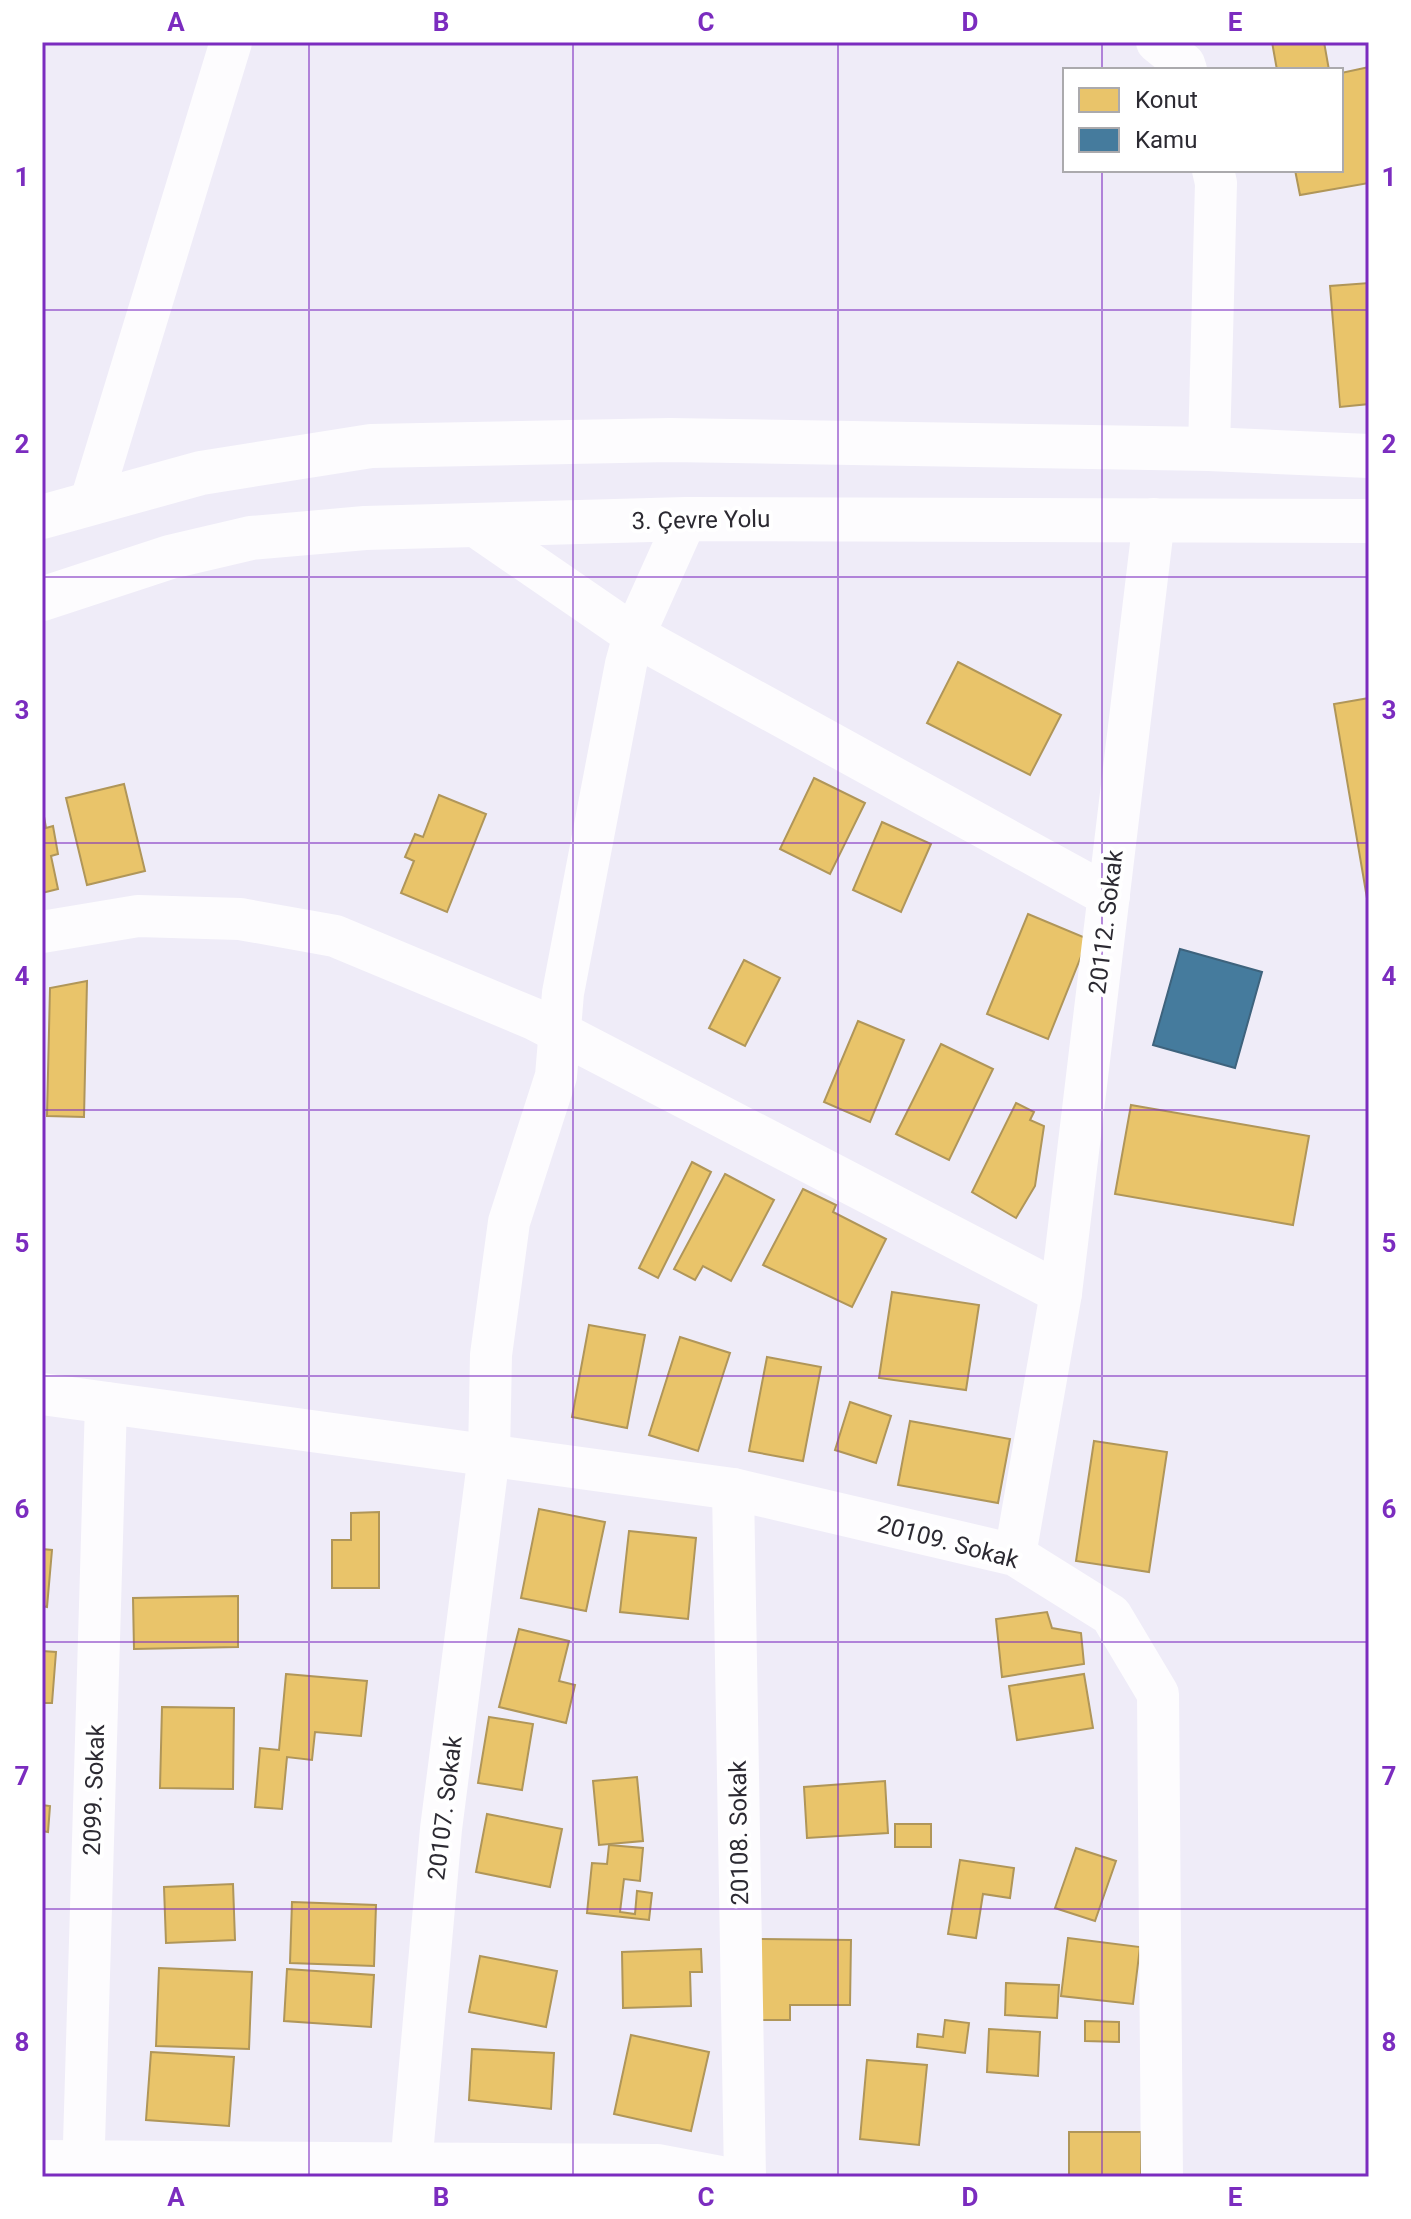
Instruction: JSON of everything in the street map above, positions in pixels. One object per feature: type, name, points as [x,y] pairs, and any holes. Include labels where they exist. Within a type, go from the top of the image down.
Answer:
[{"type":"main road","points":[[42,517],[91,501],[228,467],[371,446],[670,440],[1209,449],[1369,456]]},
{"type":"main road","name":"3. Çevre Yolu","points":[[42,599],[170,557],[251,538],[365,528],[686,519],[1152,535],[1369,521]]},
{"type":"street","points":[[91,501],[231,42]]},
{"type":"street","points":[[1157,42],[1185,68]]},
{"type":"street","points":[[1209,449],[1216,183],[1213,172]]},
{"type":"street","name":"20107. Sokak","points":[[410,2170],[441,1829],[489,1455],[491,1355],[509,1222],[556,1076],[575,1040],[563,993],[634,635],[686,519]]},
{"type":"street","points":[[474,525],[634,635],[1109,896]]},
{"type":"street","name":"20112. Sokak","points":[[1015,1555],[1061,1293],[1152,535]]},
{"type":"street","points":[[42,932],[138,916],[240,919],[335,936],[439,977],[575,1040],[1061,1293]]},
{"type":"street","name":"20109. Sokak","points":[[42,1394],[733,1489],[1015,1555],[1111,1615],[1158,1694],[1162,2177]]},
{"type":"street","name":"2099. Sokak","points":[[84,2169],[106,1403]]},
{"type":"street","name":"20108. Sokak","points":[[733,1489],[745,2177]]},
{"type":"street","points":[[42,2161],[84,2169],[410,2170],[657,2165],[720,2177]]},
{"type":"building: Konut","points":[[1272,42],[1324,42],[1329,68],[1277,68]]},
{"type":"building: Konut","points":[[1369,67],[1369,183],[1300,195],[1295,172],[1343,172],[1343,73]]},
{"type":"building: Konut","points":[[1369,283],[1369,404],[1340,407],[1330,286]]},
{"type":"building: Konut","points":[[958,662],[1061,715],[1030,775],[927,723]]},
{"type":"building: Konut","points":[[1369,698],[1369,910],[1334,704]]},
{"type":"building: Konut","points":[[814,778],[865,803],[830,874],[780,849]]},
{"type":"building: Konut","points":[[124,784],[145,871],[87,885],[66,798]]},
{"type":"building: Konut","points":[[439,795],[486,814],[447,912],[401,893],[414,861],[405,857],[415,834],[423,837]]},
{"type":"building: Konut","points":[[43,811],[46,828],[53,826],[58,854],[51,856],[58,889],[42,893]]},
{"type":"building: Konut","points":[[882,822],[931,844],[901,912],[853,890]]},
{"type":"building: Konut","points":[[1028,914],[1088,939],[1048,1039],[987,1014]]},
{"type":"building: Konut","points":[[744,960],[780,978],[745,1046],[709,1028]]},
{"type":"building: Konut","points":[[87,981],[84,1117],[47,1116],[50,988]]},
{"type":"building: Konut","points":[[858,1021],[904,1040],[870,1122],[824,1102]]},
{"type":"building: Konut","points":[[941,1044],[993,1069],[949,1160],[896,1134]]},
{"type":"building: Konut","points":[[1016,1103],[1034,1112],[1030,1120],[1044,1126],[1035,1186],[1016,1218],[972,1192]]},
{"type":"building: Konut","points":[[1131,1105],[1309,1136],[1293,1225],[1115,1194]]},
{"type":"building: Konut","points":[[692,1162],[711,1172],[658,1278],[639,1268]]},
{"type":"building: Konut","points":[[725,1174],[774,1200],[731,1281],[703,1266],[695,1280],[674,1269]]},
{"type":"building: Konut","points":[[803,1189],[836,1205],[833,1212],[886,1239],[852,1307],[763,1265]]},
{"type":"building: Konut","points":[[892,1292],[979,1305],[966,1390],[879,1378]]},
{"type":"building: Konut","points":[[589,1325],[645,1335],[627,1428],[572,1417]]},
{"type":"building: Konut","points":[[680,1337],[730,1353],[698,1451],[649,1435]]},
{"type":"building: Konut","points":[[767,1357],[821,1367],[803,1461],[749,1451]]},
{"type":"building: Konut","points":[[850,1402],[891,1416],[876,1463],[835,1450]]},
{"type":"building: Konut","points":[[910,1421],[1010,1439],[998,1503],[898,1485]]},
{"type":"building: Konut","points":[[1094,1441],[1167,1452],[1149,1572],[1076,1561]]},
{"type":"building: Konut","points":[[539,1509],[605,1522],[586,1611],[521,1598]]},
{"type":"building: Konut","points":[[379,1512],[379,1588],[332,1588],[332,1540],[351,1540],[351,1513]]},
{"type":"building: Konut","points":[[629,1531],[696,1538],[688,1619],[620,1612]]},
{"type":"building: Konut","points":[[42,1549],[52,1550],[47,1607],[42,1606]]},
{"type":"building: Konut","points":[[238,1596],[238,1647],[134,1649],[133,1598]]},
{"type":"building: Konut","points":[[1047,1612],[1052,1628],[1081,1633],[1084,1664],[1002,1677],[996,1619]]},
{"type":"building: Konut","points":[[519,1629],[569,1641],[559,1681],[575,1685],[566,1723],[499,1707]]},
{"type":"building: Konut","points":[[42,1651],[56,1652],[52,1703],[42,1703]]},
{"type":"building: Konut","points":[[286,1674],[367,1681],[361,1736],[315,1732],[312,1760],[287,1757],[282,1809],[255,1807],[260,1748],[279,1750]]},
{"type":"building: Konut","points":[[1084,1674],[1093,1728],[1017,1740],[1009,1686]]},
{"type":"building: Konut","points":[[162,1707],[234,1708],[233,1789],[160,1788]]},
{"type":"building: Konut","points":[[489,1717],[533,1724],[522,1790],[478,1783]]},
{"type":"building: Konut","points":[[637,1777],[643,1841],[599,1845],[593,1781]]},
{"type":"building: Konut","points":[[885,1781],[888,1833],[807,1838],[804,1787]]},
{"type":"building: Konut","points":[[42,1805],[50,1806],[48,1832],[42,1831]]},
{"type":"building: Konut","points":[[487,1814],[562,1829],[550,1887],[476,1872]]},
{"type":"building: Konut","points":[[895,1824],[931,1824],[931,1847],[895,1847]]},
{"type":"building: Konut","points":[[609,1845],[643,1848],[640,1881],[624,1879],[620,1912],[635,1914],[637,1891],[652,1893],[649,1920],[587,1913],[592,1863],[607,1864]]},
{"type":"building: Konut","points":[[1076,1848],[1116,1861],[1095,1921],[1055,1908]]},
{"type":"building: Konut","points":[[960,1860],[1014,1868],[1010,1898],[983,1894],[976,1938],[948,1934]]},
{"type":"building: Konut","points":[[233,1884],[235,1940],[166,1943],[164,1887]]},
{"type":"building: Konut","points":[[292,1902],[376,1905],[374,1966],[290,1963]]},
{"type":"building: Konut","points":[[1068,1938],[1140,1947],[1133,2004],[1061,1996]]},
{"type":"building: Konut","points":[[759,1939],[851,1940],[850,2005],[790,2005],[790,2020],[758,2020]]},
{"type":"building: Konut","points":[[701,1949],[702,1972],[690,1972],[691,2006],[623,2008],[622,1952]]},
{"type":"building: Konut","points":[[480,1956],[557,1971],[546,2027],[469,2012]]},
{"type":"building: Konut","points":[[159,1968],[252,1972],[249,2049],[156,2046]]},
{"type":"building: Konut","points":[[287,1969],[374,1975],[371,2027],[284,2021]]},
{"type":"building: Konut","points":[[1006,1983],[1059,1985],[1057,2018],[1005,2015]]},
{"type":"building: Konut","points":[[945,2020],[969,2023],[965,2053],[917,2047],[918,2034],[943,2037]]},
{"type":"building: Konut","points":[[1085,2021],[1119,2022],[1119,2042],[1085,2041]]},
{"type":"building: Konut","points":[[989,2029],[1040,2032],[1038,2076],[987,2072]]},
{"type":"building: Konut","points":[[631,2035],[709,2052],[691,2131],[614,2114]]},
{"type":"building: Konut","points":[[472,2049],[554,2053],[551,2109],[469,2100]]},
{"type":"building: Konut","points":[[151,2052],[234,2057],[229,2126],[146,2120]]},
{"type":"building: Konut","points":[[867,2060],[927,2065],[919,2145],[860,2139]]},
{"type":"building: Konut","points":[[1069,2132],[1141,2132],[1141,2177],[1069,2177]]},
{"type":"building: Kamu","points":[[1180,949],[1262,972],[1235,1068],[1153,1045]]}]
